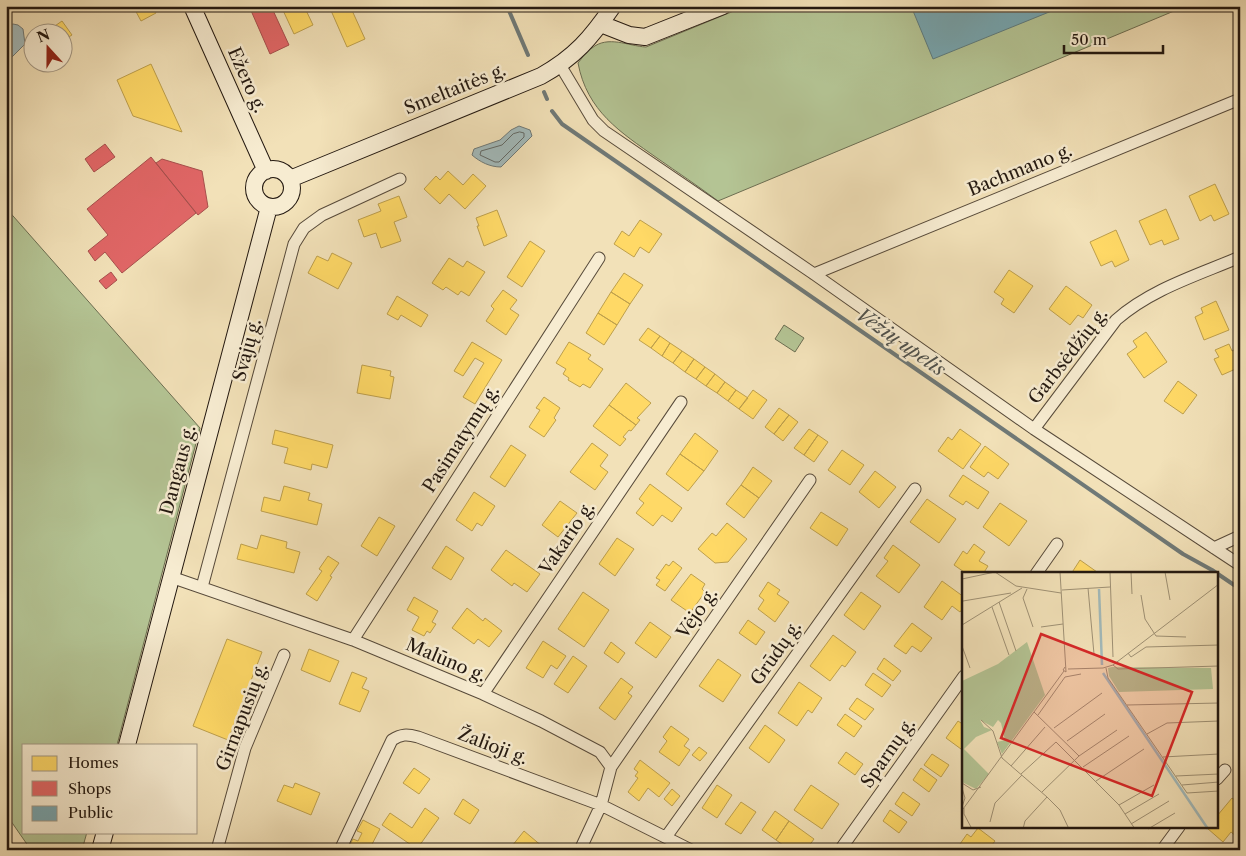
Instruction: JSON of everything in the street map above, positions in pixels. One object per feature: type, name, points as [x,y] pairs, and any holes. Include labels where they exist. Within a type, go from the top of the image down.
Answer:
[{"type":"main road","name":"Ežero g.","points":[[192,6],[266,171]]},
{"type":"main road","name":"Smeltaitės g.","points":[[290,179],[541,76],[573,55],[601,24],[613,6]]},
{"type":"main road","points":[[601,24],[629,35],[645,37],[723,6]]},
{"type":"main road","points":[[272,169],[279,170],[290,179],[292,193],[283,204],[269,207],[258,199],[254,186],[256,180],[266,171],[272,169]]},
{"type":"main road","name":"Dangaus g.","points":[[127,744],[269,207]]},
{"type":"main road","points":[[100,850],[104,834]]},
{"type":"street","points":[[560,65],[592,120],[604,131],[814,274],[1034,429],[1240,565]]},
{"type":"street","name":"Bachmano g.","points":[[814,274],[1240,99]]},
{"type":"street","name":"Svajų g.","points":[[202,587],[294,244],[304,228],[322,215],[400,179]]},
{"type":"street","name":"Garbsėdžių g.","points":[[1034,429],[1116,320],[1130,307],[1148,296],[1240,257]]},
{"type":"street","name":"Pasimatymų g.","points":[[353,640],[599,258]]},
{"type":"street","name":"Vakario g.","points":[[483,694],[681,402]]},
{"type":"street","name":"Vėjo g.","points":[[611,767],[810,480]]},
{"type":"street","name":"Grūdų g.","points":[[666,837],[914,489]]},
{"type":"street","points":[[1214,548],[1240,536]]},
{"type":"street","points":[[1037,572],[1057,544]]},
{"type":"street","name":"Malūno g.","points":[[171,577],[353,640],[483,694],[541,721],[600,752],[611,767]]},
{"type":"street","name":"Girnapusių g.","points":[[216,850],[245,748],[284,655]]},
{"type":"street","name":"Sparnų g.","points":[[840,850],[962,679]]},
{"type":"street","name":"Žalioji g.","points":[[340,850],[392,740],[399,735],[407,734],[418,736],[601,805],[691,850]]},
{"type":"street","points":[[580,850],[601,805],[611,767]]},
{"type":"street","points":[[1162,850],[1178,828]]},
{"type":"green space","points":[[746,6],[1186,6],[718,201],[630,139],[607,119],[589,94],[582,80],[578,63],[588,51],[598,44],[618,42],[646,47]]},
{"type":"green space","points":[[6,208],[200,428],[117,744],[22,744],[22,834],[86,834],[82,850],[31,850],[6,814]]},
{"type":"green space","points":[[784,325],[804,338],[795,352],[775,339]]},
{"type":"water","points":[[13,24],[22,28],[22,47],[6,63],[6,26]]},
{"type":"water","points":[[519,126],[530,130],[532,136],[501,167],[485,164],[472,155],[474,149],[500,140],[511,130]]},
{"type":"building: Homes","points":[[133,6],[153,6],[156,13],[141,21]]},
{"type":"building: Homes","points":[[281,6],[288,6],[290,9],[296,6],[304,6],[313,25],[294,34]]},
{"type":"building: Homes","points":[[329,6],[350,6],[365,39],[347,47]]},
{"type":"building: Homes","points":[[151,64],[182,132],[133,116],[117,80]]},
{"type":"building: Homes","points":[[448,171],[463,185],[473,174],[486,186],[465,209],[449,194],[440,204],[424,189],[436,176],[440,180]]},
{"type":"building: Homes","points":[[1215,184],[1229,214],[1214,221],[1211,215],[1200,221],[1189,196]]},
{"type":"building: Homes","points":[[399,196],[407,217],[394,222],[401,241],[381,248],[376,233],[364,237],[358,220],[381,211],[378,204]]},
{"type":"building: Homes","points":[[1166,209],[1179,239],[1164,245],[1162,240],[1150,245],[1139,221]]},
{"type":"building: Homes","points":[[497,210],[507,236],[484,246],[476,218]]},
{"type":"building: Homes","points":[[640,220],[662,234],[649,253],[640,247],[634,257],[614,244],[622,231],[629,236]]},
{"type":"building: Homes","points":[[1116,230],[1129,260],[1115,267],[1112,261],[1101,266],[1090,242]]},
{"type":"building: Homes","points":[[530,241],[545,251],[522,287],[507,277]]},
{"type":"building: Homes","points":[[332,253],[352,263],[338,289],[308,273],[317,256],[328,261]]},
{"type":"building: Homes","points":[[449,258],[463,267],[467,261],[485,272],[469,296],[461,291],[458,295],[446,287],[443,290],[432,283]]},
{"type":"building: Homes","points":[[1009,270],[1033,286],[1014,313],[1001,304],[1004,299],[994,292]]},
{"type":"building: Homes","points":[[624,273],[643,285],[630,304],[611,292]]},
{"type":"building: Homes","points":[[1066,286],[1092,305],[1083,318],[1078,315],[1070,325],[1049,309]]},
{"type":"building: Homes","points":[[503,290],[517,300],[510,309],[519,315],[506,335],[486,321],[494,309],[491,306]]},
{"type":"building: Homes","points":[[611,292],[630,304],[617,325],[598,313]]},
{"type":"building: Homes","points":[[397,296],[428,315],[421,327],[401,315],[398,320],[387,314]]},
{"type":"building: Homes","points":[[1216,301],[1229,330],[1204,340],[1195,317],[1203,313],[1201,308]]},
{"type":"building: Homes","points":[[598,313],[617,325],[604,345],[586,333]]},
{"type":"building: Homes","points":[[648,328],[660,336],[651,348],[639,340]]},
{"type":"building: Homes","points":[[1146,332],[1167,362],[1144,378],[1127,354],[1137,347],[1133,341]]},
{"type":"building: Homes","points":[[660,336],[670,343],[662,356],[651,348]]},
{"type":"building: Homes","points":[[472,342],[502,360],[475,404],[463,397],[484,363],[475,358],[463,376],[454,371]]},
{"type":"building: Homes","points":[[569,342],[591,355],[588,359],[603,369],[590,388],[583,384],[580,387],[568,380],[569,378],[563,374],[566,369],[556,363]]},
{"type":"building: Homes","points":[[670,343],[682,351],[673,363],[662,356]]},
{"type":"building: Homes","points":[[1229,344],[1232,351],[1236,349],[1240,357],[1240,367],[1222,375],[1214,359],[1219,357],[1215,350]]},
{"type":"building: Homes","points":[[682,351],[694,359],[685,372],[673,363]]},
{"type":"building: Homes","points":[[694,359],[705,367],[696,379],[685,372]]},
{"type":"building: Homes","points":[[362,365],[391,371],[390,376],[394,377],[390,399],[357,393]]},
{"type":"building: Homes","points":[[705,367],[715,374],[706,386],[696,379]]},
{"type":"building: Homes","points":[[715,374],[725,382],[717,393],[706,386]]},
{"type":"building: Homes","points":[[1178,381],[1197,395],[1183,414],[1164,401]]},
{"type":"building: Homes","points":[[725,382],[736,390],[728,401],[717,393]]},
{"type":"building: Homes","points":[[626,383],[651,403],[637,418],[640,420],[636,425],[609,405]]},
{"type":"building: Homes","points":[[736,390],[748,398],[739,409],[728,401]]},
{"type":"building: Homes","points":[[753,390],[767,400],[753,419],[739,409]]},
{"type":"building: Homes","points":[[544,397],[560,408],[554,418],[556,420],[544,437],[529,427],[540,410],[536,408]]},
{"type":"building: Homes","points":[[609,405],[636,425],[623,437],[626,439],[620,446],[593,426]]},
{"type":"building: Homes","points":[[779,408],[789,415],[774,434],[765,427]]},
{"type":"building: Homes","points":[[789,415],[798,422],[783,441],[774,434]]},
{"type":"building: Homes","points":[[809,429],[818,435],[804,455],[794,448]]},
{"type":"building: Homes","points":[[960,429],[981,444],[963,469],[938,451],[948,437],[952,440]]},
{"type":"building: Homes","points":[[275,430],[333,445],[327,468],[312,464],[311,470],[284,463],[288,448],[272,444]]},
{"type":"building: Homes","points":[[695,433],[718,451],[704,471],[680,454]]},
{"type":"building: Homes","points":[[818,435],[828,442],[814,462],[804,455]]},
{"type":"building: Homes","points":[[592,443],[608,455],[600,466],[608,472],[595,490],[570,472]]},
{"type":"building: Homes","points":[[511,445],[526,455],[505,487],[490,477]]},
{"type":"building: Homes","points":[[985,446],[1009,464],[998,479],[988,472],[984,477],[970,467]]},
{"type":"building: Homes","points":[[842,450],[864,465],[850,485],[828,470]]},
{"type":"building: Homes","points":[[680,454],[704,471],[688,491],[666,474]]},
{"type":"building: Homes","points":[[753,467],[772,481],[759,498],[741,485]]},
{"type":"building: Homes","points":[[875,471],[896,487],[879,508],[859,492]]},
{"type":"building: Homes","points":[[963,475],[989,492],[978,509],[966,501],[963,505],[949,496]]},
{"type":"building: Homes","points":[[650,484],[682,508],[672,522],[662,515],[653,526],[636,513],[644,503],[639,499]]},
{"type":"building: Homes","points":[[741,485],[759,498],[744,518],[726,504]]},
{"type":"building: Homes","points":[[284,486],[310,493],[308,500],[322,504],[317,525],[261,511],[264,497],[280,501]]},
{"type":"building: Homes","points":[[474,492],[495,506],[482,526],[477,523],[472,531],[456,520]]},
{"type":"building: Homes","points":[[927,499],[956,519],[939,543],[910,522]]},
{"type":"building: Homes","points":[[560,501],[577,513],[558,537],[542,525]]},
{"type":"building: Homes","points":[[1000,503],[1027,521],[1009,546],[983,527]]},
{"type":"building: Homes","points":[[821,512],[848,529],[837,546],[810,528]]},
{"type":"building: Homes","points":[[379,517],[395,526],[377,556],[361,546]]},
{"type":"building: Homes","points":[[727,523],[747,539],[728,562],[715,563],[698,549],[712,533],[716,536]]},
{"type":"building: Homes","points":[[261,535],[287,542],[286,548],[300,552],[294,573],[237,559],[241,544],[257,549]]},
{"type":"building: Homes","points":[[617,538],[634,549],[615,576],[599,564]]},
{"type":"building: Homes","points":[[974,544],[985,552],[979,561],[988,566],[984,572],[964,572],[954,565],[963,551],[967,554]]},
{"type":"building: Homes","points":[[893,545],[920,565],[899,593],[876,576],[888,561],[884,558]]},
{"type":"building: Homes","points":[[446,546],[464,558],[451,580],[432,568]]},
{"type":"building: Homes","points":[[506,550],[540,574],[527,592],[514,583],[512,586],[491,570]]},
{"type":"building: Homes","points":[[328,556],[339,563],[317,601],[306,594],[322,571],[319,569]]},
{"type":"building: Homes","points":[[1080,560],[1097,572],[1072,572]]},
{"type":"building: Homes","points":[[673,561],[682,568],[665,591],[656,585],[660,580],[656,578],[666,564],[669,566]]},
{"type":"building: Homes","points":[[691,574],[705,584],[702,589],[705,592],[690,613],[671,600]]},
{"type":"building: Homes","points":[[942,581],[962,596],[962,610],[960,612],[952,606],[942,620],[924,607]]},
{"type":"building: Homes","points":[[768,582],[780,590],[777,594],[789,602],[775,622],[758,609],[764,600],[759,596]]},
{"type":"building: Homes","points":[[583,592],[609,610],[584,647],[558,629]]},
{"type":"building: Homes","points":[[861,592],[881,606],[864,630],[844,615]]},
{"type":"building: Homes","points":[[414,597],[438,611],[432,622],[436,624],[430,633],[427,631],[424,636],[412,630],[419,617],[407,610]]},
{"type":"building: Homes","points":[[467,608],[483,621],[485,618],[502,631],[489,647],[478,639],[474,644],[452,628]]},
{"type":"building: Homes","points":[[748,620],[765,632],[756,645],[739,633]]},
{"type":"building: Homes","points":[[650,622],[671,637],[656,658],[635,643]]},
{"type":"building: Homes","points":[[912,623],[932,638],[921,652],[912,646],[906,654],[894,646]]},
{"type":"building: Homes","points":[[833,635],[856,652],[845,667],[842,665],[830,681],[810,666]]},
{"type":"building: Homes","points":[[227,639],[262,652],[228,740],[193,726]]},
{"type":"building: Homes","points":[[543,641],[566,656],[557,669],[551,665],[543,678],[526,668]]},
{"type":"building: Homes","points":[[611,642],[625,653],[618,663],[604,653]]},
{"type":"building: Homes","points":[[309,649],[339,661],[330,682],[301,670]]},
{"type":"building: Homes","points":[[573,656],[587,666],[568,693],[554,684]]},
{"type":"building: Homes","points":[[884,658],[901,671],[893,681],[877,669]]},
{"type":"building: Homes","points":[[718,659],[741,675],[723,702],[699,686]]},
{"type":"building: Homes","points":[[352,672],[367,678],[362,688],[369,691],[360,712],[339,704]]},
{"type":"building: Homes","points":[[873,673],[891,685],[882,697],[865,685]]},
{"type":"building: Homes","points":[[621,678],[633,687],[628,693],[632,696],[615,720],[599,708]]},
{"type":"building: Homes","points":[[799,682],[822,698],[812,713],[808,710],[797,726],[778,713]]},
{"type":"building: Homes","points":[[857,698],[874,709],[865,720],[849,709]]},
{"type":"building: Homes","points":[[845,714],[862,726],[854,737],[837,725]]},
{"type":"building: Homes","points":[[958,721],[961,723],[961,749],[946,738]]},
{"type":"building: Homes","points":[[765,725],[785,740],[769,763],[749,748]]},
{"type":"building: Homes","points":[[671,726],[689,739],[684,746],[690,750],[679,766],[659,752],[667,741],[663,737]]},
{"type":"building: Homes","points":[[699,747],[707,753],[700,761],[692,755]]},
{"type":"building: Homes","points":[[846,752],[863,764],[855,775],[838,763]]},
{"type":"building: Homes","points":[[932,754],[949,765],[941,777],[924,765]]},
{"type":"building: Homes","points":[[640,760],[670,783],[659,797],[648,788],[639,801],[628,792],[638,778],[635,776],[638,772],[634,769]]},
{"type":"building: Homes","points":[[414,768],[430,779],[419,794],[403,783]]},
{"type":"building: Homes","points":[[921,768],[937,780],[929,792],[913,780]]},
{"type":"building: Homes","points":[[295,783],[320,793],[311,815],[277,801],[284,785],[293,788]]},
{"type":"building: Homes","points":[[717,785],[732,795],[717,818],[702,808]]},
{"type":"building: Homes","points":[[811,785],[839,804],[822,829],[794,810]]},
{"type":"building: Homes","points":[[672,789],[680,796],[672,806],[664,799]]},
{"type":"building: Homes","points":[[903,792],[920,804],[912,816],[895,804]]},
{"type":"building: Homes","points":[[1232,798],[1240,804],[1240,834],[1237,837],[1231,832],[1223,842],[1207,828],[1218,828],[1218,815]]},
{"type":"building: Homes","points":[[463,799],[479,810],[470,824],[454,814]]},
{"type":"building: Homes","points":[[741,802],[756,812],[741,834],[725,824]]},
{"type":"building: Homes","points":[[425,808],[439,818],[417,849],[382,825],[390,813],[412,828]]},
{"type":"building: Homes","points":[[890,810],[907,822],[899,833],[883,821]]},
{"type":"building: Homes","points":[[775,811],[789,821],[776,840],[762,830]]},
{"type":"building: Homes","points":[[363,820],[380,829],[369,850],[347,850],[353,839],[358,841],[362,833],[357,831]]},
{"type":"building: Homes","points":[[789,821],[814,839],[806,850],[790,850],[776,840]]},
{"type":"building: Homes","points":[[978,828],[995,841],[988,850],[967,850],[960,844],[967,834],[971,837]]},
{"type":"building: Homes","points":[[524,831],[543,847],[540,850],[516,850],[512,846]]},
{"type":"building: Shops","points":[[249,6],[271,6],[289,45],[270,54]]},
{"type":"building: Shops","points":[[105,144],[115,157],[94,172],[85,159]]},
{"type":"building: Shops","points":[[151,157],[196,213],[122,273],[105,252],[95,261],[88,251],[108,235],[87,209]]},
{"type":"building: Shops","points":[[162,159],[202,171],[208,207],[198,215],[156,163]]},
{"type":"building: Shops","points":[[111,272],[117,280],[106,289],[99,281]]},
{"type":"building: Public","points":[[911,6],[1064,6],[933,59]]},
{"type":"waterway","name":"Vėžių upelis","points":[[507,6],[528,55]]},
{"type":"waterway","name":"Vėžių upelis","points":[[544,92],[547,99]]},
{"type":"waterway","name":"Vėžių upelis","points":[[552,111],[562,124],[1183,554],[1215,572]]},
{"type":"waterway","name":"Vėžių upelis","points":[[1218,574],[1240,589]]}]
